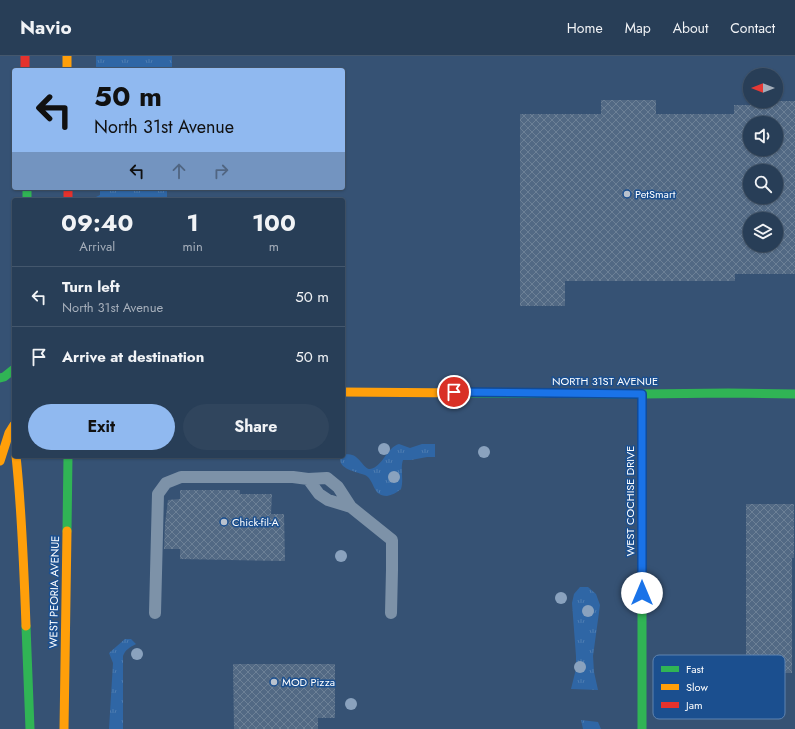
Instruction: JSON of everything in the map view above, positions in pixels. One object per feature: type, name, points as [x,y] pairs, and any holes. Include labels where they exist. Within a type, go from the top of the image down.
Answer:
[{"type":"street","points":[[25,56],[25,68]]},
{"type":"street","points":[[67,56],[67,68]]},
{"type":"street","points":[[0,378],[4,377],[12,371]]},
{"type":"street","points":[[357,384],[378,392]]},
{"type":"street","name":"NORTH 31ST AVENUE","points":[[345,392],[795,394]]},
{"type":"street","name":"WEST COCHISE DRIVE","points":[[642,394],[642,729]]},
{"type":"street","points":[[3,420],[12,443]]},
{"type":"street","points":[[0,461],[12,428]]},
{"type":"street","points":[[16,458],[22,529],[30,729]]},
{"type":"street","name":"WEST PEORIA AVENUE","points":[[64,729],[68,458]]},
{"type":"lane","points":[[155,613],[158,494],[166,483],[181,476],[293,477],[308,479],[326,478],[338,487],[351,507],[392,540],[391,613]]},
{"type":"lane","points":[[308,479],[319,494],[328,500],[351,507]]},
{"type":"green space","points":[[96,56],[172,56],[172,68],[96,68]]},
{"type":"green space","points":[[100,190],[167,190],[167,198],[96,198],[100,195]]},
{"type":"green space","points":[[399,444],[410,448],[422,444],[435,444],[435,457],[403,460],[401,489],[389,496],[382,495],[376,491],[368,477],[344,467],[340,460],[340,458],[345,458],[345,455],[352,455],[367,468],[374,468],[395,446]]},
{"type":"green space","points":[[580,587],[588,587],[596,594],[600,605],[593,656],[594,672],[598,690],[571,689],[576,669],[572,603],[574,594]]},
{"type":"green space","points":[[125,639],[131,639],[136,644],[128,649],[123,656],[123,729],[109,729],[113,663],[109,653]]},
{"type":"green space","points":[[581,720],[598,722],[601,729],[583,729]]},
{"type":"building","name":"PetSmart","points":[[601,100],[656,100],[656,114],[734,114],[734,105],[743,105],[743,108],[783,108],[783,101],[795,101],[795,274],[735,274],[735,281],[565,281],[565,306],[520,306],[520,114],[601,114]]},
{"type":"building","name":"Chick-fil-A","points":[[180,490],[240,490],[240,494],[272,494],[271,514],[284,514],[285,561],[180,559],[180,549],[164,549],[168,500],[180,499]]},
{"type":"building","points":[[746,504],[794,504],[794,558],[792,558],[792,673],[785,673],[785,655],[746,655]]},
{"type":"building","points":[[233,664],[335,664],[335,718],[318,718],[318,729],[234,729]]},
{"type":"traffic: fast","points":[[27,190],[27,198]]},
{"type":"traffic: fast","points":[[0,378],[4,377],[12,371]]},
{"type":"traffic: fast","points":[[464,393],[795,394]]},
{"type":"traffic: fast","points":[[642,394],[642,729]]},
{"type":"traffic: fast","points":[[67,531],[68,458]]},
{"type":"traffic: fast","points":[[26,626],[30,729]]},
{"type":"traffic: slow","points":[[67,56],[67,68]]},
{"type":"traffic: slow","points":[[345,392],[464,393]]},
{"type":"traffic: slow","points":[[0,461],[12,428]]},
{"type":"traffic: slow","points":[[16,458],[24,562],[26,626]]},
{"type":"traffic: slow","points":[[64,729],[67,531]]},
{"type":"traffic: jam","points":[[25,56],[25,68]]},
{"type":"traffic: jam","points":[[68,190],[68,198]]},
{"type":"place","name":"PetSmart","points":[[627,194]]},
{"type":"place","name":"Chick-fil-A","points":[[224,522]]},
{"type":"place","name":"MOD Pizza","points":[[274,682]]},
{"type":"route","points":[[454,392],[642,394],[642,593]]}]
